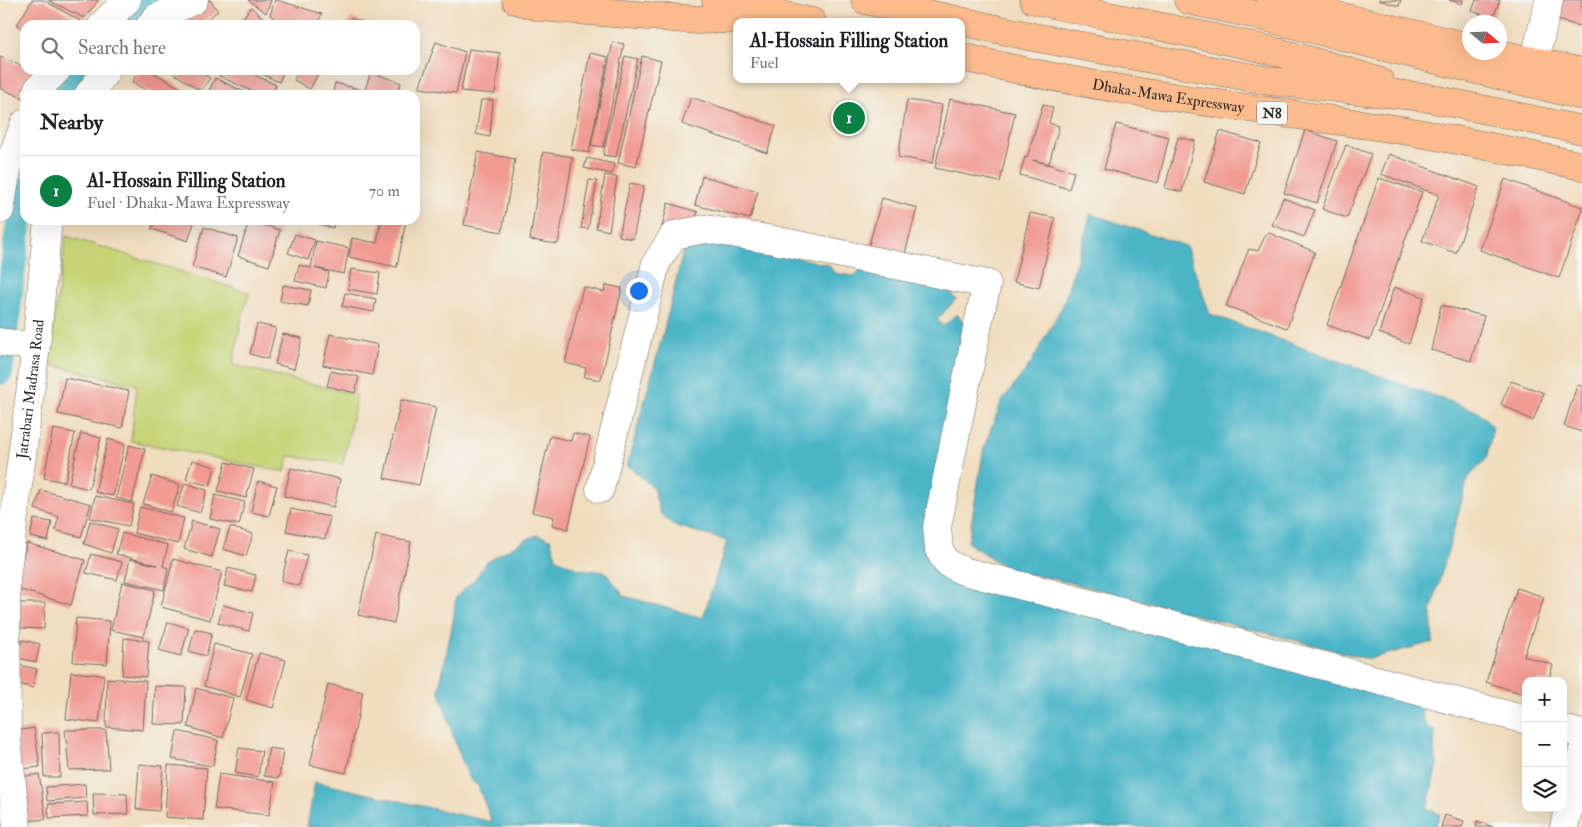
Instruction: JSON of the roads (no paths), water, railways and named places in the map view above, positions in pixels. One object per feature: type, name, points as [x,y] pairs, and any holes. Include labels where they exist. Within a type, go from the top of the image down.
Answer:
[{"type":"main road","points":[[516,0],[540,7],[697,20],[730,19],[756,9]]},
{"type":"main road","points":[[716,0],[795,18]]},
{"type":"main road","points":[[865,0],[947,18]]},
{"type":"main road","points":[[1034,0],[1280,52],[1338,67],[1424,97]]},
{"type":"main road","points":[[1188,0],[1252,14],[1582,96]]},
{"type":"main road","points":[[1270,0],[1462,45]]},
{"type":"main road","points":[[965,22],[1033,37],[1270,81],[1424,97],[1582,130]]},
{"type":"main road","points":[[1507,56],[1582,72]]},
{"type":"main road","name":"Dhaka-Mawa Expressway","points":[[965,58],[1000,67],[1132,92],[1383,127],[1582,166]]},
{"type":"street","points":[[107,20],[127,0]]},
{"type":"street","points":[[154,20],[194,0]]},
{"type":"street","points":[[1534,63],[1549,0]]},
{"type":"street","points":[[43,90],[54,75]]},
{"type":"street","points":[[92,90],[103,75]]},
{"type":"street","points":[[0,210],[6,170],[20,135]]},
{"type":"street","name":"Jatrabari Madrasa Road","points":[[17,827],[7,740],[6,579],[36,347],[48,225]]},
{"type":"street","points":[[600,489],[656,263],[674,235],[705,229],[774,240],[987,284],[936,527],[939,550],[947,563],[963,571],[1064,596],[1522,719]]},
{"type":"street","points":[[0,342],[36,347]]},
{"type":"street","points":[[1567,731],[1582,734]]},
{"type":"street","points":[[1564,827],[1582,752]]},
{"type":"water","points":[[1091,214],[1186,246],[1210,314],[1479,412],[1493,427],[1486,459],[1468,478],[1431,611],[1433,642],[1368,659],[1059,580],[1011,571],[968,543],[984,447],[1002,401],[1031,363],[1063,305]]},
{"type":"water","points":[[699,239],[737,244],[829,265],[834,273],[854,276],[862,268],[950,292],[956,299],[937,320],[943,326],[957,314],[965,324],[926,549],[1422,704],[1422,715],[1427,727],[1435,730],[1434,751],[1437,764],[1427,809],[1440,814],[1435,827],[307,827],[315,782],[492,822],[478,786],[469,778],[455,742],[439,689],[453,622],[456,597],[476,578],[485,564],[521,542],[537,535],[550,539],[557,559],[578,569],[605,572],[624,596],[703,618],[727,541],[673,525],[660,513],[653,487],[627,465],[683,252]]},
{"type":"waterway","points":[[125,20],[144,0]]},
{"type":"waterway","points":[[66,90],[76,75]]},
{"type":"waterway","points":[[0,372],[20,219]]},
{"type":"place","name":"Al-Hossain Filling Station","points":[[849,118]]}]
